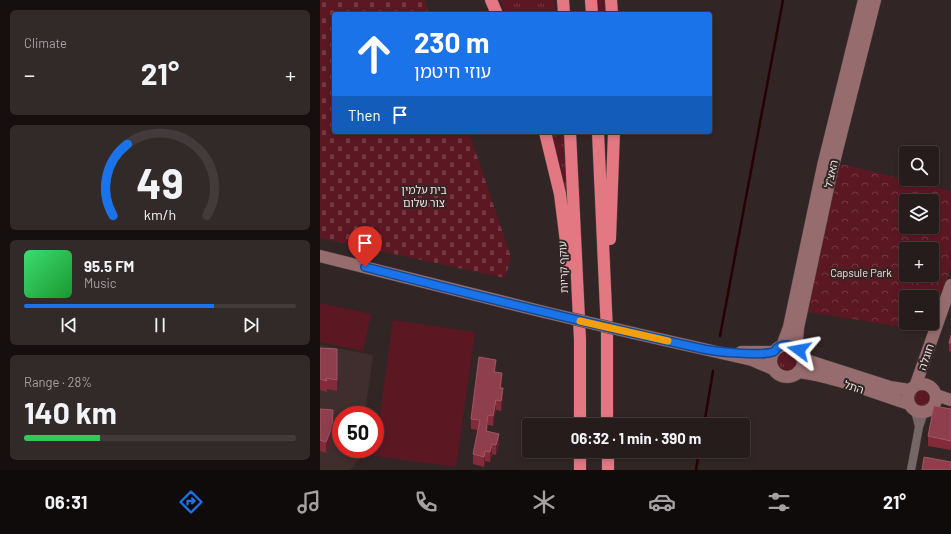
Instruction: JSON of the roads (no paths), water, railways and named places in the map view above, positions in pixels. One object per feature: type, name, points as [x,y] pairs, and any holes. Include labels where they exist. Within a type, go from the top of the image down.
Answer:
[{"type":"highway","points":[[491,0],[496,12]]},
{"type":"highway","points":[[563,0],[564,12]]},
{"type":"highway","points":[[591,0],[592,12]]},
{"type":"highway","points":[[612,0],[612,12]]},
{"type":"highway","points":[[545,134],[560,194],[580,373]]},
{"type":"highway","name":"עוקף קריות","points":[[570,134],[580,340],[580,418]]},
{"type":"highway","points":[[598,134],[606,332],[607,418]]},
{"type":"highway","points":[[606,332],[614,134]]},
{"type":"highway","points":[[580,458],[580,470]]},
{"type":"highway","points":[[608,458],[608,470]]},
{"type":"main road","name":"האצ\"ל","points":[[778,349],[789,327],[823,166],[864,0]]},
{"type":"main road","name":"האצ\"ל","points":[[801,354],[797,340],[798,328],[830,182],[875,0]]},
{"type":"main road","points":[[320,256],[544,312],[752,360],[774,369],[779,374],[784,376],[789,377],[798,372],[801,368],[801,354],[791,345],[778,349],[736,352],[706,349]]},
{"type":"main road","name":"חוגלה","points":[[913,387],[922,368],[951,285]]},
{"type":"main road","name":"חוגלה","points":[[933,390],[928,376],[929,368],[951,309]]},
{"type":"main road","points":[[774,369],[771,361],[778,349]]},
{"type":"main road","name":"התל","points":[[801,354],[890,387],[913,387]]},
{"type":"main road","points":[[890,387],[908,382],[915,377],[922,368]]},
{"type":"main road","name":"התל","points":[[798,372],[834,380],[920,408],[951,410]]},
{"type":"main road","points":[[933,390],[936,402],[920,408],[908,399],[913,387],[921,383],[951,400]]},
{"type":"street","points":[[911,470],[919,427],[920,408]]},
{"type":"waterway","points":[[720,336],[783,0]]},
{"type":"waterway","points":[[705,418],[713,371]]},
{"type":"waterway","points":[[696,470],[698,458]]},
{"type":"park label","name":"בית עלמין צור שלום","points":[[424,196]]},
{"type":"park label","name":"Capsule Park","points":[[861,273]]}]
